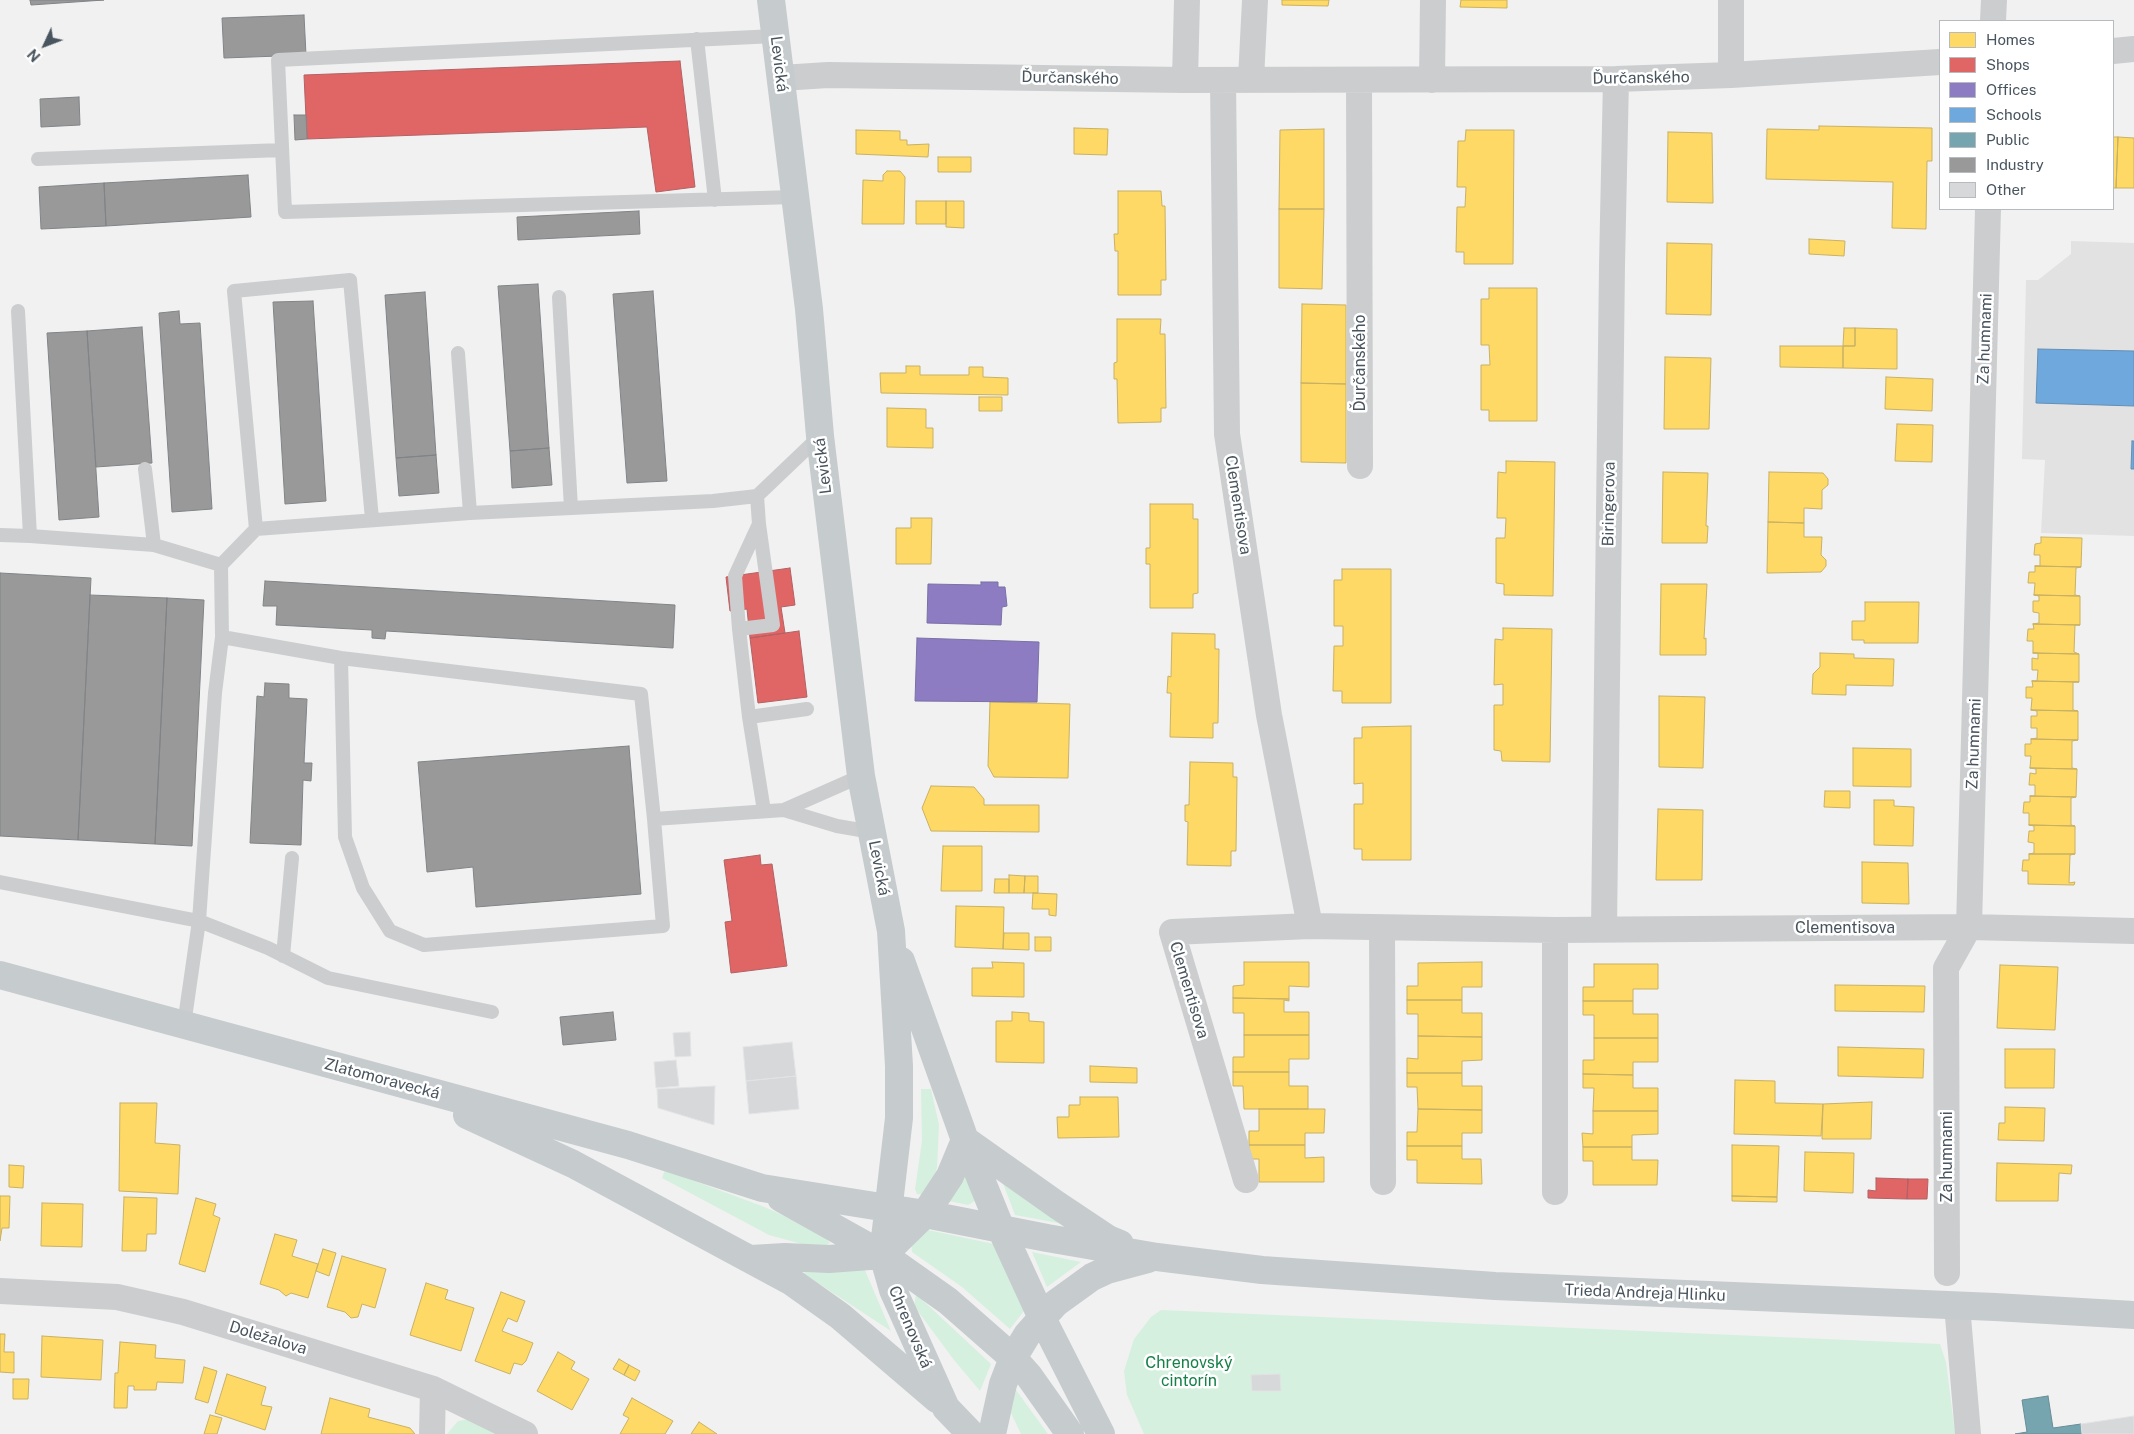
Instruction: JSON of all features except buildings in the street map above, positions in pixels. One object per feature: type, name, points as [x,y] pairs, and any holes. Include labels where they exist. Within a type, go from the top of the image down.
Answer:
[{"type":"main road","name":"Levická","points":[[771,0],[809,309],[820,436],[861,776],[891,931],[899,1092],[897,1147],[889,1208]]},
{"type":"main road","name":"Levická","points":[[891,931],[965,1140],[1001,1230]]},
{"type":"main road","name":"Zlatomoravecká","points":[[0,975],[628,1145],[762,1188]]},
{"type":"main road","points":[[393,1082],[573,1164],[792,1282],[840,1316],[897,1363],[946,1408]]},
{"type":"main road","points":[[751,1259],[883,1255],[925,1214],[950,1176],[965,1140],[1108,1239],[1157,1257]]},
{"type":"main road","points":[[762,1188],[925,1214],[1001,1230],[1157,1257]]},
{"type":"main road","points":[[762,1188],[883,1255],[948,1301],[1013,1358],[1029,1376],[1070,1434]]},
{"type":"main road","name":"Chrenovská","points":[[889,1208],[883,1255],[893,1290],[946,1408],[971,1434]]},
{"type":"main road","points":[[1001,1230],[1042,1318],[1101,1434]]},
{"type":"main road","points":[[992,1434],[1003,1384],[1013,1358],[1027,1335],[1042,1318],[1056,1303],[1092,1277],[1107,1270],[1157,1257]]},
{"type":"main road","name":"Trieda Andreja Hlinku","points":[[1157,1257],[1262,1270],[1495,1286],[2134,1315]]},
{"type":"street","points":[[1185,80],[1187,0]]},
{"type":"street","points":[[1251,80],[1255,0]]},
{"type":"street","points":[[1432,80],[1433,0]]},
{"type":"street","points":[[1731,0],[1731,75]]},
{"type":"street","points":[[1994,0],[1994,20]]},
{"type":"street","points":[[2114,51],[2134,49]]},
{"type":"street","name":"Ďurčanského","points":[[781,78],[828,75],[1185,80],[1616,79],[1731,75],[1939,62]]},
{"type":"street","name":"Biringerova","points":[[1604,929],[1616,79]]},
{"type":"street","name":"Clementisova","points":[[1223,80],[1227,434],[1269,715],[1310,926]]},
{"type":"street","name":"Ďurčanského","points":[[1358,80],[1360,466]]},
{"type":"street","name":"Za humnami","points":[[1947,1272],[1946,968],[1969,927],[1988,210]]},
{"type":"street","name":"Clementisova","points":[[1246,1180],[1172,932],[1310,926],[1555,930],[1969,927],[2134,931]]},
{"type":"street","points":[[1382,928],[1383,1182]]},
{"type":"street","points":[[1555,930],[1555,1192]]},
{"type":"street","name":"Doležalova","points":[[0,1291],[117,1297],[183,1312],[433,1389],[525,1434]]},
{"type":"street","points":[[1957,1306],[1968,1434]]},
{"type":"street","points":[[432,1434],[433,1389]]},
{"type":"lane","points":[[775,36],[278,60],[285,212],[794,197]]},
{"type":"lane","points":[[697,39],[715,200]]},
{"type":"lane","points":[[38,159],[282,150]]},
{"type":"lane","points":[[256,529],[234,291],[350,280],[372,520]]},
{"type":"lane","points":[[558,297],[571,508]]},
{"type":"lane","points":[[18,311],[30,536]]},
{"type":"lane","points":[[458,353],[470,513]]},
{"type":"lane","points":[[184,1025],[199,921],[215,693],[222,638],[221,565],[256,529],[470,513],[713,501],[757,496],[820,436]]},
{"type":"lane","points":[[145,469],[154,544]]},
{"type":"lane","points":[[739,629],[773,625],[757,496]]},
{"type":"lane","points":[[759,524],[736,576],[739,629],[749,717],[764,811]]},
{"type":"lane","points":[[0,535],[154,544],[221,565]]},
{"type":"lane","points":[[222,638],[341,658],[641,694],[663,926],[424,946],[390,931],[364,888],[345,836],[341,658]]},
{"type":"lane","points":[[749,717],[807,709]]},
{"type":"lane","points":[[784,810],[861,776]]},
{"type":"lane","points":[[654,819],[784,810],[837,826],[872,832]]},
{"type":"lane","points":[[283,956],[292,858]]},
{"type":"lane","points":[[0,882],[199,921],[283,956],[328,978],[492,1012]]},
{"type":"shaded area","points":[[2071,241],[2134,243],[2134,536],[2041,533],[2045,460],[2022,459],[2026,280],[2038,280],[2071,254]]},
{"type":"green space","points":[[921,1089],[931,1089],[939,1125],[937,1168],[931,1186],[923,1195],[917,1194],[915,1189],[922,1141]]},
{"type":"green space","points":[[665,1170],[762,1206],[803,1224],[823,1235],[830,1243],[826,1246],[809,1246],[769,1235],[662,1178]]},
{"type":"green space","points":[[998,1170],[1063,1224],[1015,1215]]},
{"type":"green space","points":[[959,1175],[966,1177],[975,1201],[968,1205],[949,1201]]},
{"type":"green space","points":[[928,1230],[994,1244],[1024,1311],[1010,1329],[962,1287],[912,1252],[911,1242]]},
{"type":"green space","points":[[1032,1252],[1081,1262],[1047,1287]]},
{"type":"green space","points":[[861,1261],[891,1331],[804,1274],[805,1268]]},
{"type":"green space","points":[[916,1294],[991,1364],[980,1391],[954,1360],[914,1306]]},
{"type":"green space","name":"Chrenovský cintorín","points":[[1161,1310],[1940,1344],[1946,1362],[1955,1434],[1144,1434],[1127,1395],[1124,1371],[1134,1339],[1151,1317]]},
{"type":"green space","points":[[1016,1390],[1048,1434],[1021,1434],[1011,1413]]},
{"type":"green space","points":[[470,1419],[505,1434],[447,1434],[458,1421]]}]
